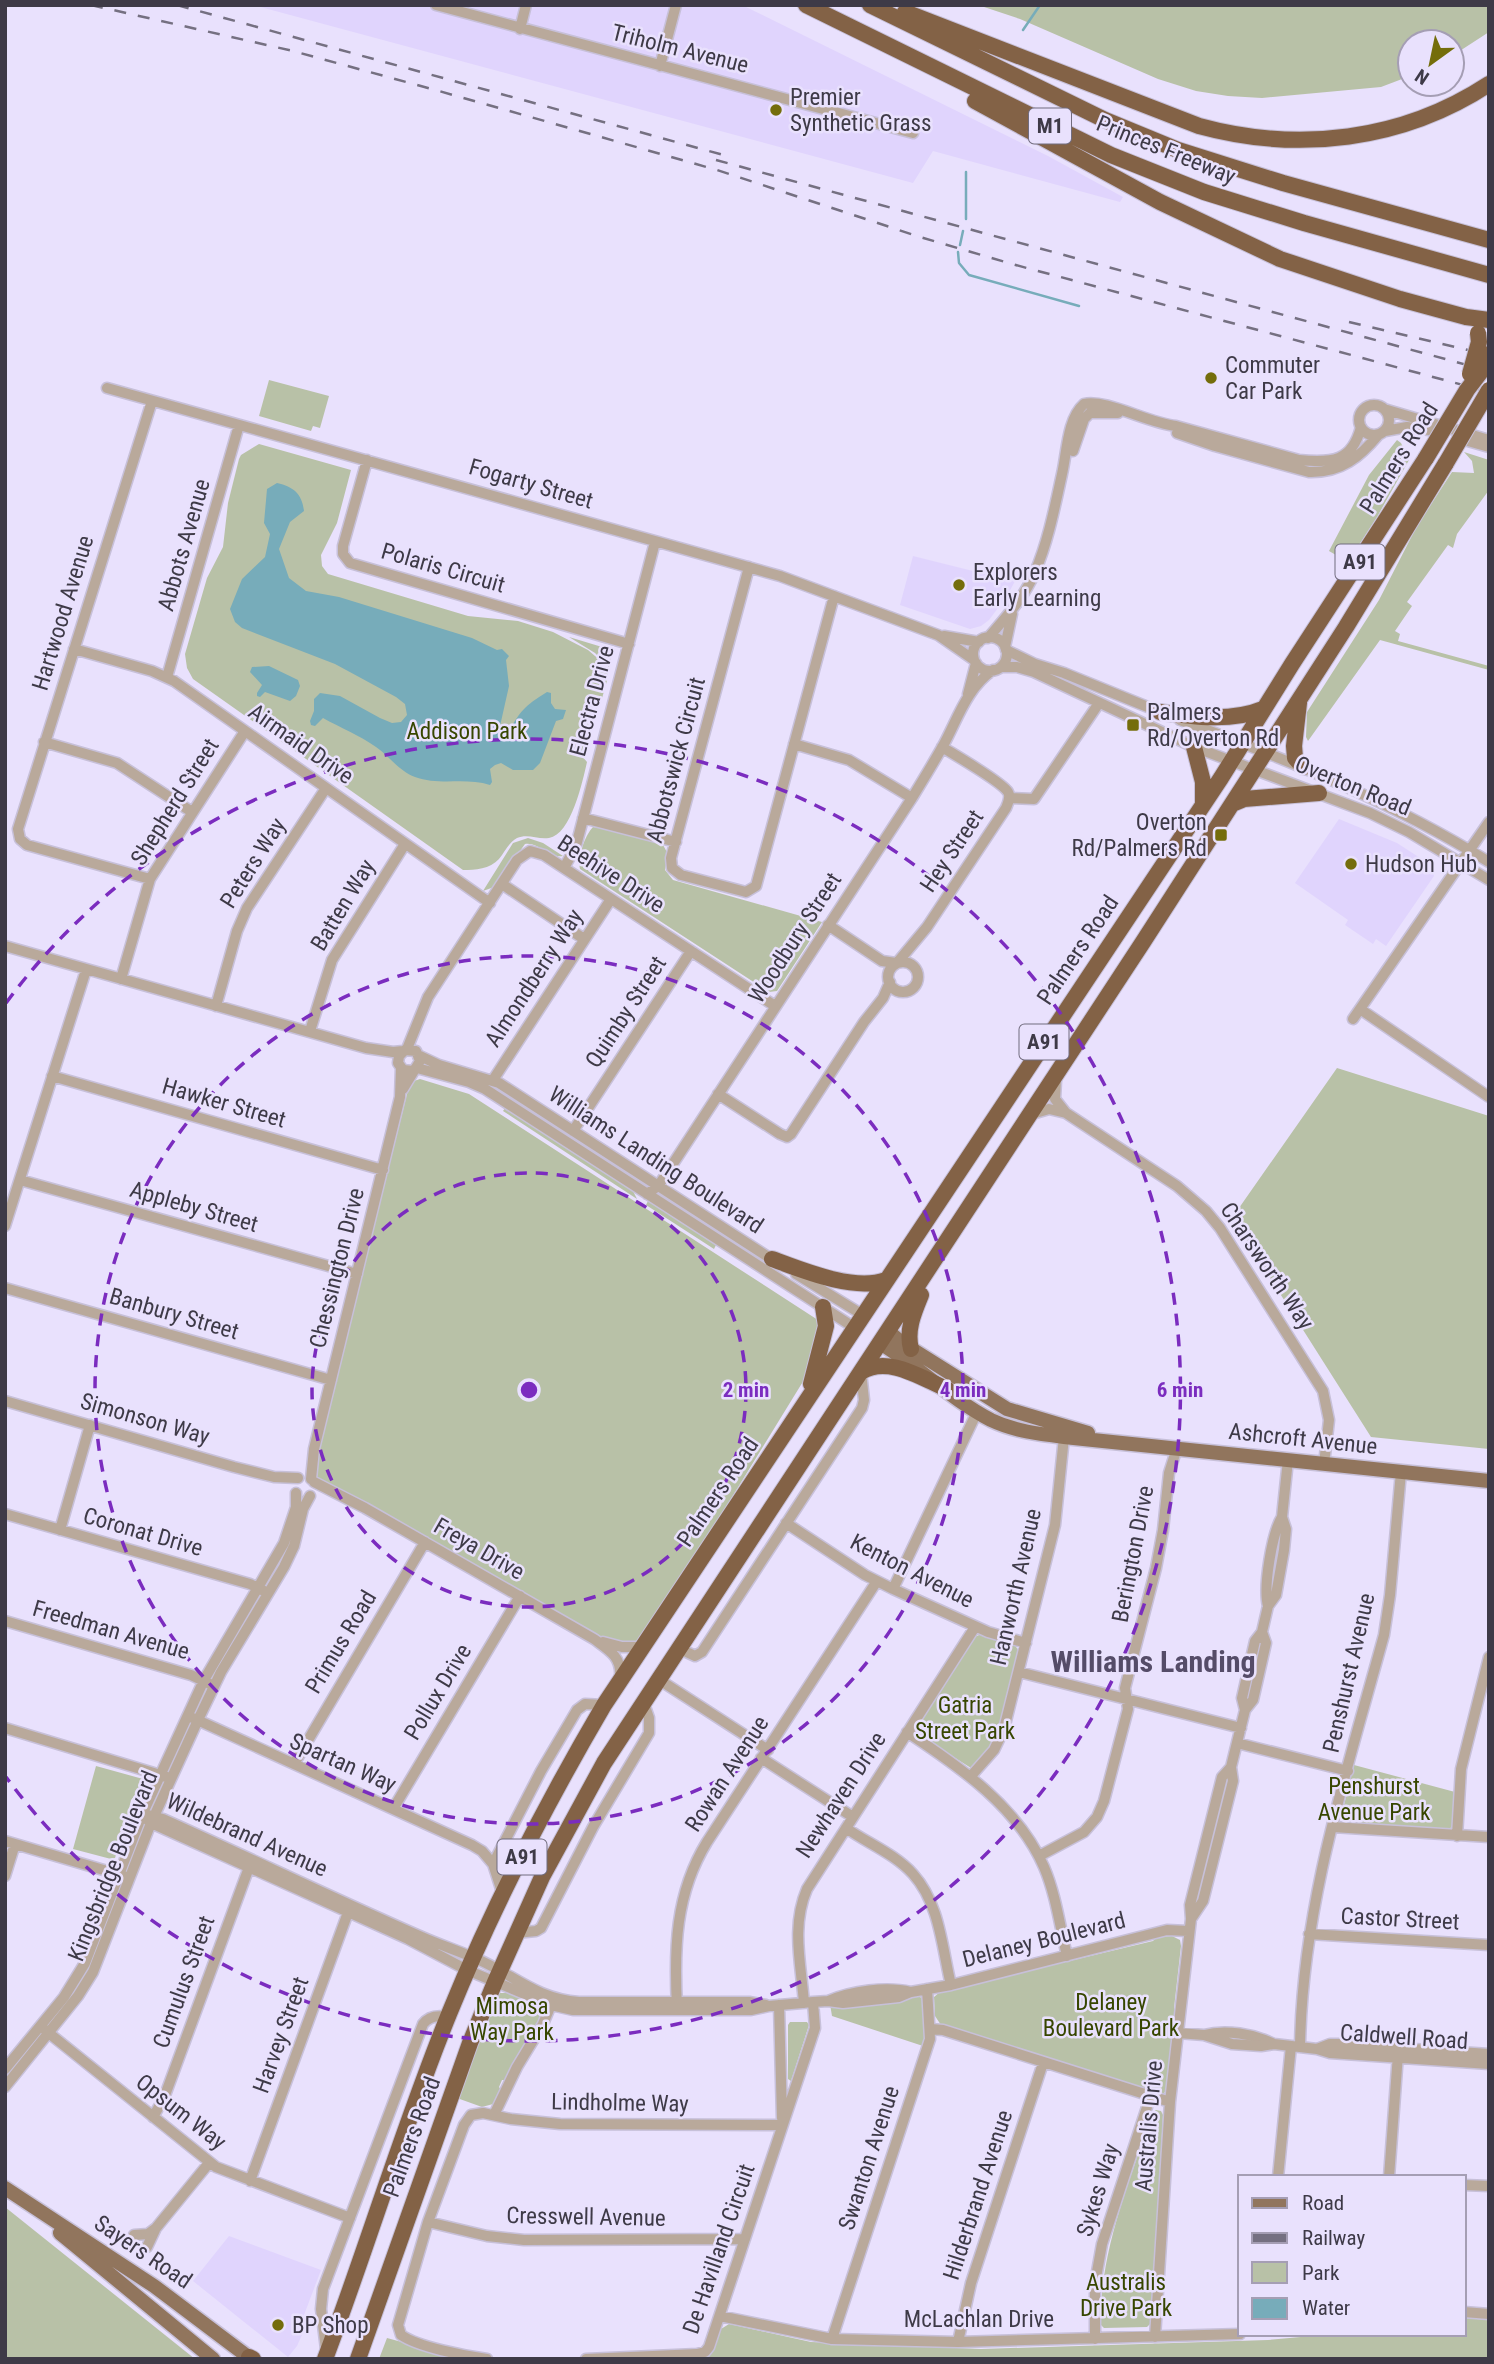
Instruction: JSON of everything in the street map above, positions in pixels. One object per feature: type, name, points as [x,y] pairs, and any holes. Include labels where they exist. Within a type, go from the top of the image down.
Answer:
[{"type":"highway","name":"Princes Freeway","points":[[806,5],[1111,155],[1203,192],[1489,275]]},
{"type":"highway","name":"Princes Freeway","points":[[870,5],[1105,120],[1178,150],[1283,183],[1489,240]]},
{"type":"highway","points":[[888,5],[1199,126],[1234,136],[1295,141],[1342,138],[1418,120],[1489,85]]},
{"type":"highway","points":[[902,54],[955,90],[1205,226],[1280,259],[1400,299],[1466,317],[1489,320]]},
{"type":"highway","points":[[1466,317],[1477,328],[1480,337],[1467,390]]},
{"type":"highway","name":"Palmers Road","points":[[326,2356],[447,2017],[503,1895],[565,1771],[620,1681],[1203,805],[1480,373],[1489,354]]},
{"type":"highway","name":"Palmers Road","points":[[359,2358],[465,2056],[516,1933],[567,1828],[604,1763],[1254,770],[1346,627],[1489,390]]},
{"type":"highway","points":[[1299,700],[1294,746],[1295,758],[1303,767]]},
{"type":"highway","points":[[1160,712],[1235,717],[1250,715],[1263,709]]},
{"type":"highway","points":[[1194,747],[1203,782],[1203,805]]},
{"type":"highway","points":[[1232,804],[1244,799],[1319,793]]},
{"type":"highway","points":[[911,1349],[908,1340],[914,1312],[936,1257]]},
{"type":"highway","points":[[772,1259],[808,1272],[858,1283],[873,1285],[886,1280]]},
{"type":"highway","points":[[807,1399],[826,1326],[823,1307]]},
{"type":"highway","points":[[859,1321],[884,1337]]},
{"type":"highway","points":[[861,1372],[870,1366],[896,1368],[947,1389]]},
{"type":"main road","name":"Ashcroft Avenue","points":[[884,1337],[911,1349],[1007,1409],[1112,1441]]},
{"type":"main road","name":"Ashcroft Avenue","points":[[884,1337],[977,1412],[1013,1429],[1064,1437],[1489,1481]]},
{"type":"main road","name":"Sayers Road","points":[[5,2189],[146,2280],[251,2358]]},
{"type":"main road","name":"Sayers Road","points":[[5,2189],[213,2359]]},
{"type":"street","name":"Triholm Avenue","points":[[436,5],[913,133]]},
{"type":"street","points":[[520,29],[526,5]]},
{"type":"street","points":[[660,66],[676,5]]},
{"type":"street","name":"Fogarty Street","points":[[107,388],[749,568],[938,635],[984,640]]},
{"type":"street","name":"Hartwood Avenue","points":[[150,879],[27,845],[20,839],[19,824],[152,401]]},
{"type":"street","points":[[1013,611],[1005,648],[1006,660],[997,669],[983,669],[975,661],[974,652],[1013,611],[1035,573],[1063,472],[1071,432],[1081,406],[1088,402],[1160,424],[1175,433],[1299,460],[1320,462],[1338,459],[1350,452],[1361,426],[1360,415],[1366,408],[1375,405],[1489,440]]},
{"type":"street","points":[[1217,440],[1310,472],[1321,472],[1351,463],[1363,453],[1389,420],[1384,409]]},
{"type":"street","name":"Abbots Avenue","points":[[167,677],[239,425]]},
{"type":"street","points":[[1361,426],[1368,434],[1407,427],[1420,428],[1489,447]]},
{"type":"street","name":"Polaris Circuit","points":[[367,460],[343,546],[343,554],[349,563],[629,644]]},
{"type":"street","name":"Electra Drive","points":[[564,868],[576,846],[655,542]]},
{"type":"street","name":"Abbotswick Circuit","points":[[749,568],[671,862],[672,868],[678,874],[739,891],[752,890],[758,882],[834,596]]},
{"type":"street","name":"Fogarty Street","points":[[938,635],[975,661]]},
{"type":"street","points":[[984,640],[997,639],[1005,648]]},
{"type":"street","name":"Overton Road","points":[[1005,648],[1035,664],[1303,767],[1397,811],[1489,862]]},
{"type":"street","name":"Airmaid Drive","points":[[74,649],[167,677],[490,903]]},
{"type":"street","name":"Woodbury Street","points":[[967,697],[975,661]]},
{"type":"street","name":"Overton Road","points":[[997,669],[1027,670],[1194,747],[1319,793],[1409,832],[1489,880]]},
{"type":"street","name":"Woodbury Street","points":[[647,1194],[658,1186],[912,798],[967,697],[980,681],[997,669]]},
{"type":"street","points":[[1084,697],[1088,683]]},
{"type":"street","points":[[1009,799],[1034,799],[1099,703]]},
{"type":"street","name":"Shepherd Street","points":[[121,979],[150,879],[245,731]]},
{"type":"street","points":[[44,742],[117,763],[192,813]]},
{"type":"street","points":[[794,744],[849,760],[912,798]]},
{"type":"street","name":"Hey Street","points":[[897,963],[927,927],[1006,808],[1009,799],[1007,791],[998,784],[942,747]]},
{"type":"street","name":"Peters Way","points":[[216,1006],[237,931],[247,908],[326,788]]},
{"type":"street","points":[[583,817],[676,842]]},
{"type":"street","points":[[1489,822],[1357,1014],[1489,1097]]},
{"type":"street","name":"Batten Way","points":[[310,1031],[332,960],[405,844]]},
{"type":"street","name":"Beehive Drive","points":[[412,1052],[417,1028],[433,988],[520,856],[530,851],[544,855],[775,1006]]},
{"type":"street","points":[[502,884],[584,939]]},
{"type":"street","name":"Almondberry Way","points":[[493,1080],[611,899]]},
{"type":"street","points":[[828,925],[882,961],[906,962],[916,971],[925,993],[896,989],[864,951]]},
{"type":"street","name":"Hey Street","points":[[916,971],[927,927]]},
{"type":"street","name":"Williams Landing Boulevard","points":[[5,946],[366,1048],[412,1052],[439,1065],[493,1080],[772,1259],[859,1321]]},
{"type":"street","name":"Quimby Street","points":[[573,1131],[691,951]]},
{"type":"street","points":[[718,1094],[788,1136],[795,1130],[883,998],[890,969],[897,963]]},
{"type":"street","points":[[5,1226],[86,970]]},
{"type":"street","points":[[857,1034],[874,1016],[916,983],[916,971]]},
{"type":"street","name":"Williams Landing Boulevard","points":[[366,1048],[407,1071],[415,1069],[485,1088],[823,1307],[859,1321]]},
{"type":"street","name":"Chessington Drive","points":[[313,1480],[314,1449],[400,1097],[398,1058],[412,1052],[415,1069],[400,1097]]},
{"type":"street","points":[[1058,1068],[1054,1095],[1066,1114]]},
{"type":"street","name":"Hawker Street","points":[[52,1076],[383,1170]]},
{"type":"street","points":[[1028,1115],[1049,1109],[1066,1114]]},
{"type":"street","name":"Charsworth Way","points":[[1066,1114],[1189,1195],[1213,1218],[1323,1391],[1328,1404],[1329,1420],[1324,1464]]},
{"type":"street","name":"Appleby Street","points":[[20,1180],[357,1275]]},
{"type":"street","name":"Banbury Street","points":[[5,1288],[331,1380]]},
{"type":"street","points":[[678,1648],[695,1656],[702,1652],[862,1408],[864,1400],[861,1372]]},
{"type":"street","name":"Simonson Way","points":[[5,1401],[274,1477],[299,1478]]},
{"type":"street","points":[[892,1589],[977,1412]]},
{"type":"street","points":[[60,1530],[90,1425]]},
{"type":"street","name":"Hanworth Avenue","points":[[971,1776],[994,1750],[1000,1737],[1026,1643],[1055,1525],[1064,1437]]},
{"type":"street","name":"Berington Drive","points":[[1039,1856],[1084,1832],[1097,1817],[1106,1794],[1128,1709],[1125,1688],[1161,1548],[1171,1448]]},
{"type":"street","name":"Chessington Drive","points":[[299,1478],[314,1449]]},
{"type":"street","name":"Australis Drive","points":[[1155,2337],[1170,2102],[1190,1905],[1222,1777],[1231,1767],[1245,1710],[1242,1698],[1255,1641],[1262,1632],[1268,1606],[1265,1593],[1275,1529],[1282,1517],[1288,1460]]},
{"type":"street","name":"Penshurst Avenue","points":[[1278,2175],[1309,1934],[1333,1827],[1384,1635],[1401,1472]]},
{"type":"street","points":[[304,1476],[313,1480],[315,1490],[311,1495],[303,1497],[296,1492],[294,1485],[299,1478],[304,1476]]},
{"type":"street","name":"Simonson Way","points":[[274,1477],[296,1492]]},
{"type":"street","name":"Freya Drive","points":[[313,1480],[594,1639],[616,1656],[621,1667],[620,1681]]},
{"type":"street","name":"Kingsbridge Boulevard","points":[[263,1591],[284,1543],[296,1507],[296,1492]]},
{"type":"street","name":"Freya Drive","points":[[311,1495],[343,1498]]},
{"type":"street","name":"Kingsbridge Boulevard","points":[[5,2087],[102,1938],[125,1876],[192,1718],[227,1651],[294,1546],[303,1509],[311,1495]]},
{"type":"street","name":"Coronat Drive","points":[[5,1514],[263,1591]]},
{"type":"street","name":"Kenton Avenue","points":[[786,1523],[892,1589],[975,1627],[1026,1643]]},
{"type":"street","name":"Primus Road","points":[[293,1764],[425,1542]]},
{"type":"street","name":"Rowan Avenue","points":[[677,2006],[677,1926],[687,1881],[701,1853],[877,1581]]},
{"type":"street","name":"Pollux Drive","points":[[393,1809],[520,1597]]},
{"type":"street","name":"Freedman Avenue","points":[[5,1621],[209,1683]]},
{"type":"street","name":"Newhaven Drive","points":[[808,2003],[797,1928],[800,1907],[812,1879],[975,1627]]},
{"type":"street","name":"Freya Drive","points":[[594,1639],[614,1646],[643,1647]]},
{"type":"street","points":[[1457,1836],[1461,1769],[1489,1657]]},
{"type":"street","points":[[1018,1672],[1241,1728]]},
{"type":"street","points":[[658,1679],[853,1817]]},
{"type":"street","points":[[503,1895],[493,1864],[501,1844],[577,1710],[585,1703],[604,1706]]},
{"type":"street","name":"Spartan Way","points":[[192,1718],[472,1845],[482,1851],[493,1864]]},
{"type":"street","points":[[5,1728],[166,1776]]},
{"type":"street","points":[[907,1732],[971,1776],[1015,1823],[1039,1856],[1048,1876],[1068,1956]]},
{"type":"street","points":[[1237,1743],[1348,1771]]},
{"type":"street","name":"Wildebrand Avenue","points":[[149,1818],[498,1976]]},
{"type":"street","points":[[1333,1827],[1489,1837]]},
{"type":"street","points":[[846,1828],[912,1872],[926,1892],[935,1913],[951,1985]]},
{"type":"street","points":[[5,1876],[10,1843],[125,1876]]},
{"type":"street","name":"Spartan Way","points":[[472,1845],[489,1848],[501,1844]]},
{"type":"street","name":"Cumulus Street","points":[[153,2118],[164,2098],[251,1863]]},
{"type":"street","name":"Harvey Street","points":[[250,2181],[350,1908]]},
{"type":"street","name":"Delaney Boulevard","points":[[498,1976],[579,2011],[677,2006],[751,2010],[828,2001],[853,1993],[898,1989],[911,1992],[951,1985],[1190,1925]]},
{"type":"street","name":"Castor Street","points":[[1309,1934],[1489,1945]]},
{"type":"street","name":"Swanton Avenue","points":[[832,2339],[930,2039],[927,1989]]},
{"type":"street","points":[[494,2115],[517,2067],[543,2024],[552,2001]]},
{"type":"street","name":"De Havilland Circuit","points":[[586,2359],[702,2353],[709,2347],[815,2028],[808,2003]]},
{"type":"street","name":"De Havilland Circuit","points":[[774,2006],[782,2125]]},
{"type":"street","name":"Palmers Road","points":[[326,2356],[322,2295],[423,2024],[427,2018],[447,2017]]},
{"type":"street","points":[[931,2029],[943,2030],[1150,2098],[1170,2102]]},
{"type":"street","name":"Kingsbridge Boulevard","points":[[5,2069],[44,2030]]},
{"type":"street","name":"Opsum Way","points":[[44,2030],[209,2163],[221,2170],[350,2218]]},
{"type":"street","name":"Caldwell Road","points":[[1178,2033],[1204,2035],[1220,2032],[1259,2037],[1274,2044],[1330,2053],[1489,2054]]},
{"type":"street","points":[[1389,2175],[1398,2053]]},
{"type":"street","name":"Caldwell Road","points":[[1398,2053],[1489,2064]]},
{"type":"street","name":"Hilderbrand Avenue","points":[[958,2342],[971,2283],[1043,2063]]},
{"type":"street","points":[[781,2088],[794,2089]]},
{"type":"street","name":"Sykes Way","points":[[1095,2339],[1095,2283],[1102,2244],[1150,2098]]},
{"type":"street","name":"Lindholme Way","points":[[428,2222],[464,2125],[474,2113],[560,2124],[782,2125]]},
{"type":"street","points":[[147,2247],[156,2228],[209,2163]]},
{"type":"street","points":[[1466,2185],[1489,2186]]},
{"type":"street","points":[[428,2222],[399,2322],[400,2332],[411,2340],[486,2359]]},
{"type":"street","name":"Cresswell Avenue","points":[[428,2222],[487,2236],[524,2240],[745,2239]]},
{"type":"street","points":[[134,2235],[148,2234],[156,2228]]},
{"type":"street","points":[[1466,2312],[1489,2314]]},
{"type":"street","name":"McLachlan Drive","points":[[720,2316],[832,2339],[958,2342],[1238,2334]]},
{"type":"shaded area","points":[[253,5],[742,5],[1048,156],[1123,197],[1120,202],[933,151],[913,183]]},
{"type":"shaded area","name":"Explorers Early Learning","points":[[913,556],[985,574],[1001,574],[1022,568],[1007,596],[989,620],[970,629],[900,605]]},
{"type":"shaded area","points":[[1339,819],[1397,843],[1431,865],[1434,876],[1386,946],[1376,939],[1373,944],[1345,925],[1348,920],[1295,883]]},
{"type":"shaded area","points":[[229,2236],[321,2270],[301,2323],[305,2328],[297,2346],[288,2357],[193,2281]]},
{"type":"green space","points":[[978,5],[1489,5],[1489,32],[1466,47],[1466,28],[1396,28],[1396,81],[1381,87],[1262,98],[1196,91],[1158,79],[1020,19]]},
{"type":"green space","points":[[269,380],[329,396],[320,428],[313,426],[311,431],[259,416]]},
{"type":"green space","points":[[1397,440],[1409,460],[1348,562],[1329,551],[1369,475]]},
{"type":"green space","name":"Addison Park","points":[[259,444],[351,470],[337,523],[321,555],[322,566],[328,574],[468,616],[518,621],[553,632],[588,650],[602,662],[608,677],[581,755],[587,762],[575,806],[557,835],[549,838],[517,838],[491,865],[463,870],[193,679],[187,668],[185,654],[207,578],[223,547],[228,503],[239,459]]},
{"type":"green space","points":[[1464,452],[1489,460],[1489,490],[1457,534],[1453,548],[1448,545],[1407,602],[1412,606],[1395,631],[1400,634],[1398,641],[1489,666],[1489,670],[1380,640],[1308,741],[1307,712],[1379,600],[1417,526],[1452,472],[1474,473],[1472,461]]},
{"type":"green space","points":[[569,637],[612,650],[609,667],[595,653]]},
{"type":"green space","points":[[593,827],[663,845],[668,854],[665,870],[673,880],[822,922],[777,991],[769,992],[580,869],[582,847]]},
{"type":"green space","points":[[528,838],[543,843],[563,856],[525,844],[494,887],[483,891],[513,843]]},
{"type":"green space","points":[[1337,1068],[1489,1116],[1489,1449],[1371,1437],[1232,1218]]},
{"type":"green space","points":[[420,1079],[469,1094],[821,1322],[815,1362],[641,1645],[630,1645],[602,1637],[365,1502],[319,1481],[316,1476],[318,1451],[407,1094],[411,1082]]},
{"type":"green space","points":[[512,1096],[649,1186],[644,1189],[510,1099]]},
{"type":"green space","points":[[505,1108],[633,1191],[637,1199],[503,1111]]},
{"type":"green space","points":[[648,1201],[716,1245],[714,1249],[646,1205]]},
{"type":"green space","name":"Gatria Street Park","points":[[982,1634],[1015,1645],[1019,1652],[1005,1716],[999,1731],[983,1758],[971,1768],[919,1735],[916,1727],[974,1637]]},
{"type":"green space","name":"Penshurst Avenue Park","points":[[1354,1765],[1455,1792],[1452,1826],[1449,1830],[1344,1824],[1341,1817]]},
{"type":"green space","points":[[96,1766],[143,1779],[145,1783],[131,1800],[115,1858],[111,1859],[73,1849]]},
{"type":"green space","name":"Delaney Boulevard Park","points":[[1172,1936],[1180,1940],[1181,1946],[1174,2008],[1176,2012],[1166,2090],[1163,2095],[941,2025],[935,2016],[934,1997],[940,1992],[1153,1941],[1157,1937]]},
{"type":"green space","name":"Mimosa Way Park","points":[[500,1993],[510,1993],[539,2005],[543,2012],[505,2080],[502,2080],[499,2087],[501,2090],[493,2104],[482,2107],[457,2098]]},
{"type":"green space","points":[[915,1995],[924,2002],[927,2032],[923,2046],[832,2016],[830,2004],[842,2008],[895,2003]]},
{"type":"green space","points":[[790,2022],[807,2022],[809,2025],[791,2081],[788,2079]]},
{"type":"green space","name":"Australis Drive Park","points":[[1156,2110],[1163,2115],[1151,2323],[1147,2327],[1104,2328],[1101,2325],[1102,2297],[1110,2244],[1152,2113]]},
{"type":"green space","points":[[5,2207],[195,2359],[5,2359]]},
{"type":"green space","points":[[1466,2318],[1489,2320],[1489,2359],[679,2359],[711,2354],[721,2329],[729,2324],[811,2342],[981,2349],[1268,2340],[1312,2336],[1466,2336]]},
{"type":"green space","points":[[387,2338],[464,2359],[379,2359]]},
{"type":"water","points":[[277,483],[296,492],[304,511],[290,522],[279,549],[289,578],[306,591],[339,597],[472,638],[497,650],[502,649],[509,656],[506,660],[509,686],[498,735],[506,738],[527,706],[547,692],[551,693],[551,703],[555,709],[566,710],[563,719],[556,721],[540,763],[533,770],[513,770],[501,763],[495,765],[490,769],[490,785],[424,780],[409,774],[370,743],[323,718],[315,726],[311,725],[314,699],[320,693],[340,696],[392,723],[401,722],[407,715],[405,704],[396,697],[335,664],[242,628],[235,622],[230,609],[242,579],[265,557],[270,534],[264,523],[267,489]]},
{"type":"water","points":[[269,666],[298,680],[300,686],[296,696],[290,701],[265,692],[260,697],[257,696],[262,685],[250,672],[252,667]]},
{"type":"waterway","points":[[1023,30],[1040,5]]},
{"type":"waterway","points":[[966,172],[966,219]]},
{"type":"waterway","points":[[960,245],[963,231]]},
{"type":"waterway","points":[[958,252],[959,263],[969,275],[1079,306]]},
{"type":"railway","points":[[91,5],[293,51],[439,91],[717,170],[920,237],[1012,264],[1489,392]]},
{"type":"railway","points":[[177,5],[727,156]]},
{"type":"railway","points":[[716,160],[1489,371]]},
{"type":"railway","points":[[1349,322],[1489,355]]},
{"type":"place","name":"Premier Synthetic Grass","points":[[776,110]]},
{"type":"place","name":"Commuter Car Park","points":[[1211,378]]},
{"type":"place","name":"Explorers Early Learning","points":[[959,585]]},
{"type":"place","name":"Palmers Rd/Overton Rd","points":[[1133,725]]},
{"type":"place","name":"Overton Rd/Palmers Rd","points":[[1221,835]]},
{"type":"place","name":"Hudson Hub","points":[[1351,864]]},
{"type":"place","name":"BP Shop","points":[[278,2325]]},
{"type":"district","name":"Williams Landing","points":[[1153,1661]]}]
